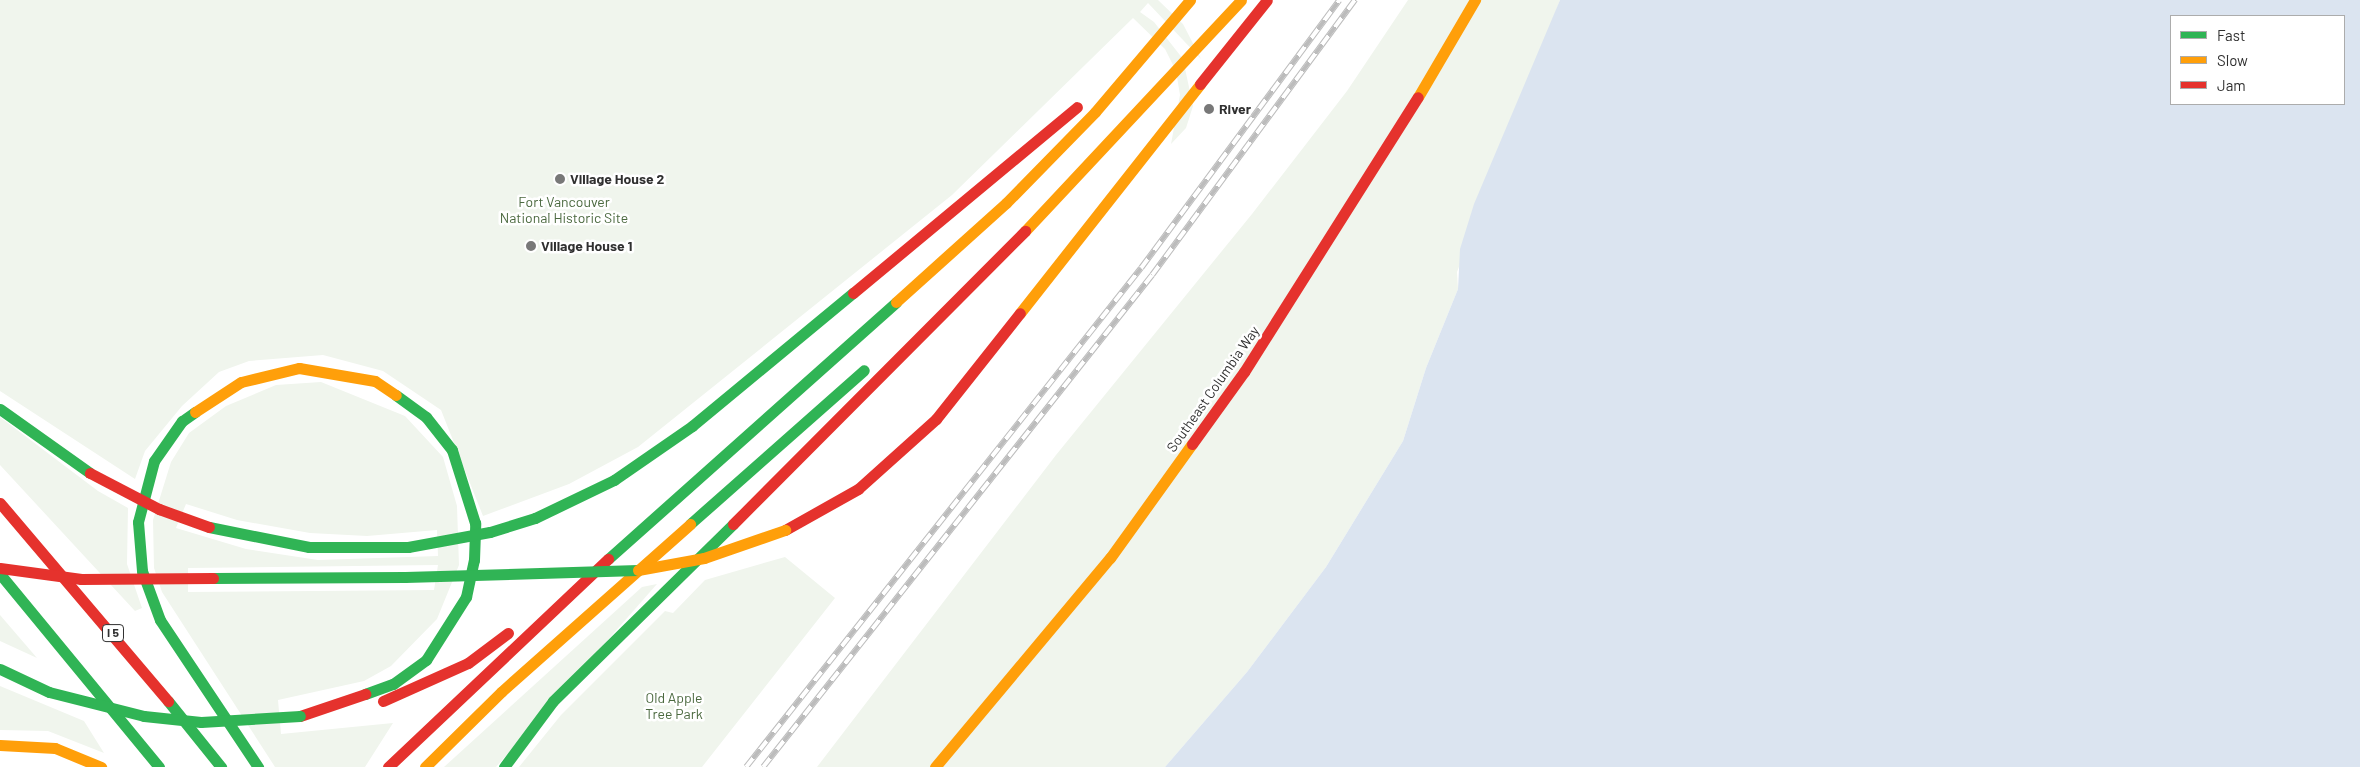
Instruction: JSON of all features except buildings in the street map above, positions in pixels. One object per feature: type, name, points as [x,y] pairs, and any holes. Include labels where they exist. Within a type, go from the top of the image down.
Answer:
[{"type":"main road","points":[[388,767],[607,560],[959,247],[1095,112],[1190,0]]},
{"type":"main road","points":[[504,767],[553,701],[1158,94],[1241,0]]},
{"type":"main road","points":[[0,568],[81,579],[405,576],[644,570],[704,558],[785,530],[865,484],[936,419],[1267,0]]},
{"type":"main road","name":"Southeast Columbia Way","points":[[935,767],[1110,558],[1244,372],[1377,166],[1475,0]]},
{"type":"main road","points":[[0,409],[90,473],[159,509],[209,527],[309,547],[408,547],[483,533],[535,518],[614,480],[692,426],[1033,148],[1167,27]]},
{"type":"main road","points":[[893,344],[1019,234]]},
{"type":"main road","points":[[425,767],[501,692],[871,364]]},
{"type":"main road","points":[[258,767],[160,620],[142,571],[138,522],[154,461],[182,421],[241,382],[269,372],[299,368],[374,381],[426,417],[452,450],[474,523],[474,560],[466,597],[426,660],[393,684],[300,716]]},
{"type":"main road","name":"I 5","points":[[0,503],[114,634],[221,767]]},
{"type":"main road","points":[[0,668],[49,692],[144,716],[201,722],[300,716],[376,703],[412,692],[468,663],[607,560]]},
{"type":"main road","points":[[0,574],[159,767]]},
{"type":"main road","points":[[0,745],[55,748],[102,767]]},
{"type":"green space","name":"Fort Vancouver National Historic Site","points":[[0,0],[1158,0],[1183,24],[1201,59],[1148,3],[1140,12],[1154,22],[1183,59],[1193,106],[1186,128],[1171,144],[1180,95],[1176,71],[1165,49],[1133,18],[952,195],[638,447],[569,484],[483,516],[441,410],[383,371],[323,355],[249,361],[219,372],[182,406],[145,451],[135,479],[0,391]]},
{"type":"green space","points":[[1408,0],[1560,0],[1457,272],[1458,289],[1426,368],[1403,441],[1326,567],[1247,672],[1165,767],[817,767],[1056,455],[1252,214],[1347,91]]},
{"type":"green space","points":[[321,382],[405,416],[443,457],[457,506],[459,565],[437,619],[391,666],[364,681],[278,700],[281,734],[393,723],[365,767],[275,767],[162,592],[154,568],[153,520],[171,462],[189,433],[226,406],[276,385]],"holes":[[[186,504],[237,520],[310,533],[367,536],[437,530],[438,556],[318,560],[246,549],[176,528]],[[438,565],[434,590],[188,592],[188,568]]]},
{"type":"green space","points":[[0,417],[98,491],[128,508],[127,564],[142,608],[135,611],[0,465]]},
{"type":"green space","name":"Old Apple Tree Park","points":[[785,557],[835,598],[702,767],[519,767],[561,715],[665,611],[673,613],[705,580]]},
{"type":"green space","points":[[657,584],[496,767],[444,767],[642,587]]},
{"type":"green space","points":[[0,615],[37,658],[0,641]]},
{"type":"green space","points":[[0,686],[84,721],[104,753],[48,731],[0,730]]},
{"type":"shaded area","points":[[1560,0],[2360,0],[2360,767],[1165,767],[1247,672],[1326,567],[1403,441],[1426,368],[1458,289],[1460,249],[1474,204]]},
{"type":"railway","points":[[746,767],[1141,268],[1339,0]]},
{"type":"railway","points":[[763,767],[1152,275],[1355,0]]},
{"type":"traffic: fast","points":[[535,518],[614,480],[692,426],[853,293]]},
{"type":"traffic: fast","points":[[608,559],[896,302]]},
{"type":"traffic: fast","points":[[690,524],[864,370]]},
{"type":"traffic: fast","points":[[365,694],[393,684],[426,660],[466,597],[474,560],[475,523],[452,450],[426,417],[396,395]]},
{"type":"traffic: fast","points":[[0,409],[90,473]]},
{"type":"traffic: fast","points":[[195,412],[182,421],[154,461],[138,522],[142,571],[160,620],[258,767]]},
{"type":"traffic: fast","points":[[408,547],[490,532],[535,518]]},
{"type":"traffic: fast","points":[[504,767],[553,701],[733,524]]},
{"type":"traffic: fast","points":[[209,527],[309,547],[408,547]]},
{"type":"traffic: fast","points":[[405,577],[638,570]]},
{"type":"traffic: fast","points":[[0,574],[159,767]]},
{"type":"traffic: fast","points":[[213,578],[405,577]]},
{"type":"traffic: fast","points":[[0,669],[49,692],[144,716],[201,722],[300,716]]},
{"type":"traffic: fast","points":[[168,701],[221,767]]},
{"type":"traffic: slow","points":[[896,302],[1006,203],[1095,112],[1190,0]]},
{"type":"traffic: slow","points":[[1025,231],[1241,0]]},
{"type":"traffic: slow","points":[[1418,97],[1475,0]]},
{"type":"traffic: slow","points":[[1020,313],[1200,84]]},
{"type":"traffic: slow","points":[[195,412],[241,382],[299,368],[375,381],[396,395]]},
{"type":"traffic: slow","points":[[935,767],[1110,558],[1192,444]]},
{"type":"traffic: slow","points":[[425,767],[501,692],[690,524]]},
{"type":"traffic: slow","points":[[638,570],[704,558],[785,530]]},
{"type":"traffic: slow","points":[[0,745],[55,748],[101,767]]},
{"type":"traffic: jam","points":[[1200,84],[1267,0]]},
{"type":"traffic: jam","points":[[1192,444],[1244,372],[1418,97]]},
{"type":"traffic: jam","points":[[853,293],[1077,107]]},
{"type":"traffic: jam","points":[[733,524],[1025,231]]},
{"type":"traffic: jam","points":[[785,530],[858,489],[936,419],[1020,313]]},
{"type":"traffic: jam","points":[[90,473],[159,509],[209,527]]},
{"type":"traffic: jam","points":[[0,503],[168,701]]},
{"type":"traffic: jam","points":[[388,767],[608,559]]},
{"type":"traffic: jam","points":[[0,568],[81,579],[213,578]]},
{"type":"traffic: jam","points":[[383,701],[468,663],[508,633]]},
{"type":"traffic: jam","points":[[300,716],[365,694]]},
{"type":"place","name":"River","points":[[1209,109]]},
{"type":"place","name":"Village House 2","points":[[560,179]]},
{"type":"place","name":"Village House 1","points":[[531,246]]}]
